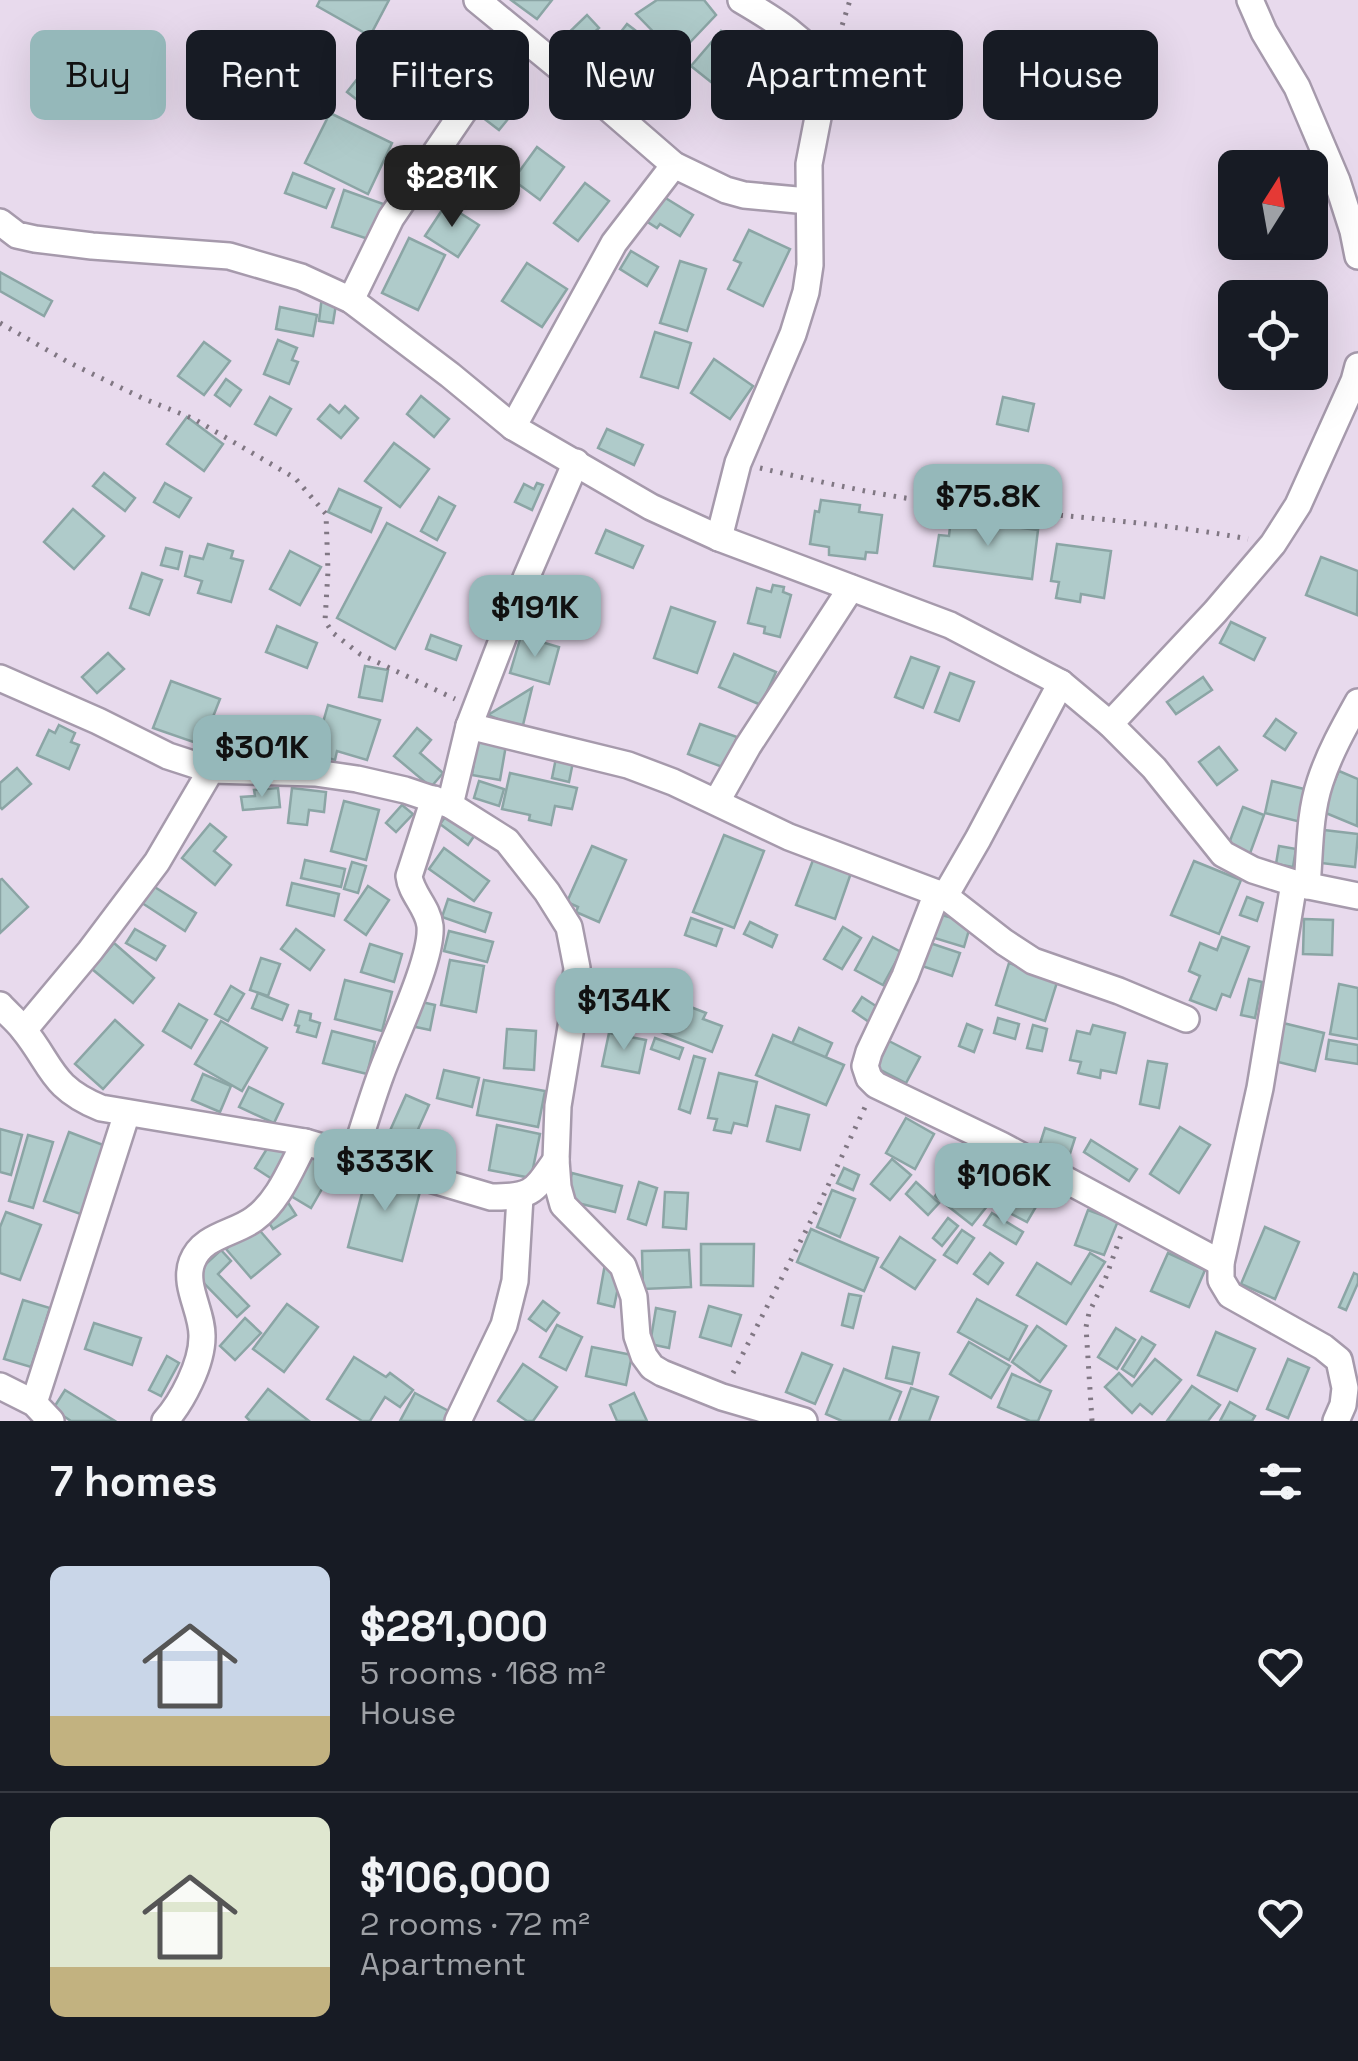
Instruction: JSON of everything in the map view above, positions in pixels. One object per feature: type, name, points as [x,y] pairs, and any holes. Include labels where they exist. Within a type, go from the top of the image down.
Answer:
[{"type":"street","points":[[477,0],[512,30]]},
{"type":"street","points":[[741,0],[791,30]]},
{"type":"street","points":[[1250,0],[1264,32],[1297,86],[1337,181],[1358,256]]},
{"type":"street","points":[[529,43],[674,165],[744,195],[808,201]]},
{"type":"street","points":[[350,300],[391,218],[457,120]]},
{"type":"street","points":[[719,538],[738,463],[793,334],[806,292],[810,265],[809,164],[818,120]]},
{"type":"street","points":[[513,427],[614,243],[674,165]]},
{"type":"street","points":[[5,235],[229,256],[301,277],[350,300],[513,427],[651,507],[719,538],[950,625],[1061,683],[1154,768],[1223,854],[1254,870],[1358,896]]},
{"type":"street","points":[[1110,724],[1274,544],[1298,505],[1358,366]]},
{"type":"street","points":[[354,1156],[426,955],[430,928],[409,876],[576,462]]},
{"type":"street","points":[[718,801],[748,746],[851,588]]},
{"type":"street","points":[[0,678],[168,756],[211,770],[315,773],[357,779],[442,802],[508,841],[569,926],[577,968],[558,1106],[556,1160],[562,1206],[623,1266],[634,1297],[637,1336],[652,1367],[722,1397],[804,1421]]},
{"type":"street","points":[[1061,683],[978,839],[941,895],[865,1066],[876,1084],[1220,1263]]},
{"type":"street","points":[[1336,1421],[1346,1388],[1338,1360],[1323,1347],[1230,1295],[1221,1280],[1220,1263],[1260,1088],[1320,781],[1358,702]]},
{"type":"street","points":[[472,718],[628,766],[718,801],[789,837],[941,895],[1033,960],[1120,990],[1186,1019]]},
{"type":"street","points":[[24,1030],[157,862],[211,770]]},
{"type":"street","points":[[0,1005],[24,1030],[57,1080],[79,1099],[100,1108],[305,1142],[491,1197],[520,1197],[539,1185],[556,1160]]},
{"type":"street","points":[[0,1386],[42,1412],[127,1113]]},
{"type":"street","points":[[165,1421],[194,1374],[202,1338],[189,1281],[198,1250],[214,1238],[254,1220],[275,1198],[305,1142]]},
{"type":"street","points":[[458,1421],[504,1325],[515,1281],[520,1197]]},
{"type":"path","points":[[840,30],[850,0]]},
{"type":"path","points":[[0,324],[68,362],[194,419],[296,478],[326,514],[325,621],[333,632],[360,654],[472,718]]},
{"type":"path","points":[[738,463],[933,502],[1190,528],[1274,544]]},
{"type":"path","points":[[722,1397],[876,1084]]},
{"type":"path","points":[[1092,1421],[1086,1326],[1128,1213]]},
{"type":"building","points":[[320,0],[389,0],[373,30],[359,30],[317,6]]},
{"type":"building","points":[[511,0],[552,0],[537,19]]},
{"type":"building","points":[[657,0],[704,0],[716,15],[691,41],[691,30],[652,30],[636,14]]},
{"type":"building","points":[[587,15],[599,28],[597,30],[571,30]]},
{"type":"building","points":[[711,43],[711,82],[691,66]]},
{"type":"building","points":[[356,81],[356,99],[347,92]]},
{"type":"building","points":[[336,116],[392,143],[368,194],[305,163],[326,120],[336,120]]},
{"type":"building","points":[[486,120],[507,120],[499,130]]},
{"type":"building","points":[[537,147],[564,167],[540,200],[513,180]]},
{"type":"building","points":[[293,173],[334,189],[326,208],[285,193]]},
{"type":"building","points":[[585,183],[609,201],[578,241],[554,223]]},
{"type":"building","points":[[344,190],[386,205],[374,241],[332,227]]},
{"type":"building","points":[[659,194],[693,215],[680,236],[643,219]]},
{"type":"building","points":[[446,204],[479,225],[458,257],[425,236]]},
{"type":"building","points":[[749,230],[790,249],[763,306],[728,289],[741,263],[734,260]]},
{"type":"building","points":[[409,238],[445,255],[418,310],[382,293]]},
{"type":"building","points":[[631,251],[658,267],[647,286],[620,269]]},
{"type":"building","points":[[680,261],[706,269],[687,331],[660,323]]},
{"type":"building","points":[[527,263],[567,289],[542,327],[502,301]]},
{"type":"building","points":[[0,272],[52,301],[44,316],[0,291]]},
{"type":"building","points":[[322,296],[337,298],[333,323],[319,321]]},
{"type":"building","points":[[280,307],[317,315],[313,336],[276,329]]},
{"type":"building","points":[[655,332],[691,343],[678,388],[641,377]]},
{"type":"building","points":[[278,340],[297,348],[292,360],[298,362],[289,384],[264,374]]},
{"type":"building","points":[[204,342],[230,361],[204,395],[178,376]]},
{"type":"building","points":[[714,359],[753,386],[730,419],[691,393]]},
{"type":"building","points":[[226,379],[241,390],[230,406],[215,395]]},
{"type":"building","points":[[421,396],[449,419],[434,437],[407,414]]},
{"type":"building","points":[[270,397],[291,409],[276,435],[255,424]]},
{"type":"building","points":[[1003,397],[1034,404],[1028,431],[997,424]]},
{"type":"building","points":[[330,405],[339,413],[345,406],[358,418],[341,438],[318,419]]},
{"type":"building","points":[[187,417],[223,444],[204,471],[167,444]]},
{"type":"building","points":[[607,429],[643,445],[634,465],[598,448]]},
{"type":"building","points":[[394,443],[429,469],[400,507],[365,481]]},
{"type":"building","points":[[104,473],[135,498],[125,511],[93,486]]},
{"type":"building","points":[[165,483],[191,498],[179,517],[154,502]]},
{"type":"building","points":[[537,483],[543,485],[532,510],[515,502],[524,484],[534,489]]},
{"type":"building","points":[[339,489],[381,508],[371,532],[328,512]]},
{"type":"building","points":[[439,497],[455,506],[437,540],[421,531]]},
{"type":"building","points":[[821,500],[860,505],[859,512],[882,515],[877,553],[866,552],[865,559],[829,555],[829,547],[810,544],[815,511],[819,512]]},
{"type":"building","points":[[73,509],[104,536],[74,569],[44,542]]},
{"type":"building","points":[[951,519],[1038,530],[1032,579],[934,566],[939,535],[949,536]]},
{"type":"building","points":[[387,523],[445,553],[395,649],[337,618]]},
{"type":"building","points":[[606,530],[643,546],[633,568],[596,553]]},
{"type":"building","points":[[208,544],[233,551],[231,558],[243,561],[231,602],[198,593],[202,581],[185,576],[190,556],[203,559]]},
{"type":"building","points":[[1057,544],[1111,551],[1104,598],[1081,594],[1080,602],[1056,598],[1059,582],[1051,581]]},
{"type":"building","points":[[166,548],[182,552],[178,569],[161,565]]},
{"type":"building","points":[[290,551],[321,567],[300,605],[270,589]]},
{"type":"building","points":[[1321,557],[1358,571],[1357,615],[1306,595]]},
{"type":"building","points":[[142,573],[162,580],[149,615],[130,608]]},
{"type":"building","points":[[773,585],[784,587],[783,592],[791,595],[780,637],[764,633],[765,627],[748,623],[757,588],[771,592]]},
{"type":"building","points":[[671,607],[715,622],[697,673],[654,658]]},
{"type":"building","points":[[1231,622],[1265,638],[1254,660],[1220,643]]},
{"type":"building","points":[[277,626],[317,643],[307,668],[266,652]]},
{"type":"building","points":[[431,635],[461,646],[456,660],[426,649]]},
{"type":"building","points":[[521,636],[559,647],[549,684],[510,673]]},
{"type":"building","points":[[108,653],[124,669],[97,693],[82,677]]},
{"type":"building","points":[[734,654],[776,672],[761,705],[719,687]]},
{"type":"building","points":[[911,657],[939,667],[923,708],[895,697]]},
{"type":"building","points":[[365,666],[388,670],[382,701],[359,697]]},
{"type":"building","points":[[950,673],[974,682],[959,721],[935,712]]},
{"type":"building","points":[[1203,677],[1212,690],[1176,714],[1167,702]]},
{"type":"building","points":[[171,681],[220,699],[202,745],[153,728]]},
{"type":"building","points":[[532,688],[522,729],[488,715]]},
{"type":"building","points":[[328,705],[380,720],[367,760],[337,751],[335,760],[314,754]]},
{"type":"building","points":[[1276,719],[1296,733],[1285,750],[1264,736]]},
{"type":"building","points":[[700,724],[737,737],[725,768],[688,754]]},
{"type":"building","points":[[59,725],[75,733],[71,742],[79,745],[69,769],[37,755],[49,730],[55,733]]},
{"type":"building","points":[[417,728],[431,740],[420,753],[443,773],[431,787],[394,756]]},
{"type":"building","points":[[477,740],[506,745],[500,780],[472,775]]},
{"type":"building","points":[[1219,747],[1237,770],[1217,785],[1199,762]]},
{"type":"building","points":[[557,753],[574,757],[569,782],[552,778]]},
{"type":"building","points":[[17,768],[31,784],[2,809],[0,783]]},
{"type":"building","points":[[1339,771],[1358,779],[1357,826],[1321,811]]},
{"type":"building","points":[[510,773],[577,788],[572,809],[555,806],[551,825],[502,809]]},
{"type":"building","points":[[479,781],[504,789],[499,806],[474,798]]},
{"type":"building","points":[[1272,781],[1312,791],[1305,823],[1265,813]]},
{"type":"building","points":[[278,788],[280,807],[243,810],[241,797],[255,796],[254,790]]},
{"type":"building","points":[[292,788],[326,792],[324,812],[309,810],[307,825],[288,823]]},
{"type":"building","points":[[344,801],[379,810],[366,860],[331,851]]},
{"type":"building","points":[[402,805],[413,814],[396,832],[386,823]]},
{"type":"building","points":[[1243,807],[1264,815],[1248,859],[1226,851]]},
{"type":"building","points":[[452,808],[479,829],[468,845],[440,824]]},
{"type":"building","points":[[210,824],[226,837],[214,851],[231,865],[215,885],[182,858]]},
{"type":"building","points":[[1324,830],[1358,834],[1355,867],[1321,863]]},
{"type":"building","points":[[724,835],[764,851],[734,928],[693,912]]},
{"type":"building","points":[[592,846],[626,860],[599,922],[576,912],[578,907],[567,902]]},
{"type":"building","points":[[1279,846],[1296,849],[1293,867],[1276,864]]},
{"type":"building","points":[[444,848],[489,881],[474,901],[429,869]]},
{"type":"building","points":[[305,860],[345,869],[341,887],[301,878]]},
{"type":"building","points":[[813,860],[851,873],[835,919],[796,905]]},
{"type":"building","points":[[1194,861],[1241,880],[1219,934],[1171,915]]},
{"type":"building","points":[[352,862],[366,866],[358,893],[344,889]]},
{"type":"building","points":[[0,880],[28,907],[0,933]]},
{"type":"building","points":[[292,883],[339,894],[334,916],[287,905]]},
{"type":"building","points":[[153,886],[196,913],[185,931],[142,903]]},
{"type":"building","points":[[368,886],[389,900],[366,935],[345,920]]},
{"type":"building","points":[[1247,897],[1263,903],[1257,921],[1240,915]]},
{"type":"building","points":[[448,899],[491,913],[485,932],[442,917]]},
{"type":"building","points":[[938,914],[971,923],[964,947],[931,937]]},
{"type":"building","points":[[691,918],[722,929],[716,946],[685,935]]},
{"type":"building","points":[[1304,919],[1333,920],[1332,955],[1303,954]]},
{"type":"building","points":[[750,922],[777,935],[772,947],[744,934]]},
{"type":"building","points":[[843,927],[861,938],[842,969],[824,959]]},
{"type":"building","points":[[135,929],[165,946],[156,960],[126,943]]},
{"type":"building","points":[[296,929],[324,950],[310,970],[281,949]]},
{"type":"building","points":[[449,931],[493,942],[487,962],[444,951]]},
{"type":"building","points":[[873,937],[901,952],[883,985],[855,970]]},
{"type":"building","points":[[1222,937],[1249,947],[1230,997],[1222,994],[1216,1010],[1190,1000],[1200,976],[1189,971],[1200,943],[1217,950]]},
{"type":"building","points":[[924,941],[960,953],[952,976],[916,964]]},
{"type":"building","points":[[114,943],[154,978],[133,1003],[92,969]]},
{"type":"building","points":[[370,944],[402,954],[394,982],[361,972]]},
{"type":"building","points":[[261,958],[280,964],[268,996],[250,990]]},
{"type":"building","points":[[450,960],[484,966],[476,1012],[441,1005]]},
{"type":"building","points":[[1009,963],[1058,979],[1045,1021],[996,1005]]},
{"type":"building","points":[[610,975],[643,985],[630,1025],[597,1015]]},
{"type":"building","points":[[1249,979],[1262,982],[1255,1018],[1241,1015]]},
{"type":"building","points":[[345,980],[392,992],[382,1031],[335,1019]]},
{"type":"building","points":[[1339,984],[1358,988],[1358,1039],[1330,1034]]},
{"type":"building","points":[[231,986],[244,994],[228,1021],[215,1014]]},
{"type":"building","points":[[258,993],[288,1005],[282,1020],[252,1008]]},
{"type":"building","points":[[862,997],[879,1008],[869,1022],[853,1011]]},
{"type":"building","points":[[417,1001],[435,1005],[430,1030],[411,1026]]},
{"type":"building","points":[[179,1004],[207,1020],[191,1048],[163,1031]]},
{"type":"building","points":[[683,1004],[706,1013],[703,1019],[722,1026],[712,1052],[656,1030],[666,1007],[680,1013]]},
{"type":"building","points":[[299,1011],[311,1014],[310,1020],[320,1023],[316,1037],[297,1032]]},
{"type":"building","points":[[998,1018],[1019,1024],[1015,1039],[994,1033]]},
{"type":"building","points":[[115,1020],[143,1045],[103,1089],[75,1064]]},
{"type":"building","points":[[221,1021],[267,1048],[242,1091],[195,1064]]},
{"type":"building","points":[[1279,1022],[1324,1033],[1315,1071],[1270,1060]]},
{"type":"building","points":[[967,1024],[982,1030],[974,1052],[959,1046]]},
{"type":"building","points":[[1033,1025],[1047,1029],[1042,1051],[1027,1048]]},
{"type":"building","points":[[1093,1025],[1125,1033],[1116,1073],[1101,1070],[1100,1078],[1078,1073],[1081,1062],[1070,1060],[1077,1031],[1090,1034]]},
{"type":"building","points":[[799,1028],[832,1043],[820,1070],[787,1055]]},
{"type":"building","points":[[507,1029],[536,1031],[534,1070],[504,1068]]},
{"type":"building","points":[[332,1031],[375,1042],[367,1074],[323,1063]]},
{"type":"building","points":[[609,1033],[646,1040],[639,1073],[602,1066]]},
{"type":"building","points":[[773,1035],[844,1065],[826,1105],[756,1075]]},
{"type":"building","points":[[655,1038],[683,1048],[679,1059],[651,1049]]},
{"type":"building","points":[[887,1040],[920,1057],[906,1083],[873,1066]]},
{"type":"building","points":[[1329,1040],[1358,1045],[1358,1064],[1326,1059]]},
{"type":"building","points":[[694,1056],[705,1059],[690,1113],[679,1109]]},
{"type":"building","points":[[1148,1061],[1167,1064],[1159,1108],[1140,1104]]},
{"type":"building","points":[[444,1070],[479,1078],[472,1107],[437,1098]]},
{"type":"building","points":[[719,1073],[757,1082],[747,1126],[734,1123],[731,1133],[714,1130],[717,1119],[708,1118]]},
{"type":"building","points":[[203,1074],[231,1086],[220,1112],[192,1100]]},
{"type":"building","points":[[484,1080],[545,1091],[538,1127],[477,1115]]},
{"type":"building","points":[[249,1087],[283,1104],[274,1123],[239,1107]]},
{"type":"building","points":[[406,1095],[429,1105],[411,1145],[388,1135]]},
{"type":"building","points":[[776,1106],[809,1115],[800,1150],[767,1141]]},
{"type":"building","points":[[906,1118],[934,1134],[915,1169],[886,1153]]},
{"type":"building","points":[[497,1125],[540,1134],[531,1178],[489,1170]]},
{"type":"building","points":[[1180,1127],[1210,1145],[1179,1193],[1150,1174]]},
{"type":"building","points":[[1045,1128],[1075,1138],[1068,1160],[1038,1150]]},
{"type":"building","points":[[0,1129],[22,1135],[11,1175],[0,1172]]},
{"type":"building","points":[[69,1132],[111,1148],[86,1216],[44,1201]]},
{"type":"building","points":[[28,1135],[53,1142],[33,1208],[9,1201]]},
{"type":"building","points":[[273,1139],[290,1149],[272,1179],[255,1168]]},
{"type":"building","points":[[1091,1140],[1137,1169],[1129,1181],[1084,1152]]},
{"type":"building","points":[[309,1154],[334,1168],[311,1208],[286,1193]]},
{"type":"building","points":[[892,1159],[911,1175],[890,1200],[871,1184]]},
{"type":"building","points":[[960,1165],[996,1195],[972,1225],[935,1196]]},
{"type":"building","points":[[369,1166],[423,1180],[402,1261],[348,1247]]},
{"type":"building","points":[[844,1168],[859,1175],[853,1190],[837,1183]]},
{"type":"building","points":[[572,1173],[622,1186],[615,1212],[565,1200]]},
{"type":"building","points":[[639,1182],[657,1188],[646,1225],[628,1219]]},
{"type":"building","points":[[916,1182],[939,1203],[928,1215],[906,1194]]},
{"type":"building","points":[[1008,1189],[1037,1205],[1027,1222],[998,1207]]},
{"type":"building","points":[[832,1190],[855,1199],[840,1237],[817,1227]]},
{"type":"building","points":[[665,1192],[688,1193],[686,1229],[663,1227]]},
{"type":"building","points":[[287,1201],[296,1215],[273,1229],[264,1215]]},
{"type":"building","points":[[1088,1210],[1118,1221],[1104,1255],[1075,1245]]},
{"type":"building","points":[[6,1212],[41,1225],[20,1280],[0,1273],[0,1227]]},
{"type":"building","points":[[992,1213],[1023,1232],[1016,1244],[984,1225]]},
{"type":"building","points":[[948,1218],[958,1226],[942,1246],[933,1238]]},
{"type":"building","points":[[255,1225],[280,1254],[251,1278],[226,1249]]},
{"type":"building","points":[[1265,1227],[1299,1242],[1275,1299],[1241,1284]]},
{"type":"building","points":[[811,1229],[878,1258],[864,1291],[797,1262]]},
{"type":"building","points":[[962,1230],[974,1238],[957,1263],[944,1255]]},
{"type":"building","points":[[900,1237],[935,1260],[915,1289],[881,1267]]},
{"type":"building","points":[[701,1244],[754,1244],[753,1286],[701,1285]]},
{"type":"building","points":[[221,1250],[231,1261],[218,1274],[249,1306],[237,1317],[195,1274]]},
{"type":"building","points":[[689,1250],[691,1287],[643,1289],[642,1251]]},
{"type":"building","points":[[990,1253],[1003,1263],[988,1284],[974,1274]]},
{"type":"building","points":[[1090,1253],[1105,1262],[1066,1324],[1017,1295],[1037,1263],[1071,1284]]},
{"type":"building","points":[[1168,1253],[1205,1270],[1189,1307],[1151,1291]]},
{"type":"building","points":[[605,1264],[622,1268],[614,1307],[598,1303]]},
{"type":"building","points":[[1354,1273],[1358,1283],[1346,1310],[1339,1307]]},
{"type":"building","points":[[849,1294],[861,1296],[853,1328],[842,1325]]},
{"type":"building","points":[[977,1299],[1027,1326],[1009,1360],[958,1332]]},
{"type":"building","points":[[23,1300],[50,1308],[31,1367],[4,1359]]},
{"type":"building","points":[[543,1301],[559,1313],[546,1331],[529,1319]]},
{"type":"building","points":[[287,1304],[318,1327],[284,1372],[253,1349]]},
{"type":"building","points":[[709,1306],[741,1315],[731,1346],[700,1337]]},
{"type":"building","points":[[656,1308],[675,1312],[669,1348],[650,1344]]},
{"type":"building","points":[[245,1318],[261,1333],[235,1360],[220,1346]]},
{"type":"building","points":[[94,1323],[141,1338],[132,1365],[85,1349]]},
{"type":"building","points":[[557,1325],[582,1337],[566,1370],[540,1357]]},
{"type":"building","points":[[1037,1326],[1066,1346],[1040,1382],[1012,1362]]},
{"type":"building","points":[[1116,1328],[1135,1340],[1117,1369],[1098,1357]]},
{"type":"building","points":[[1216,1332],[1255,1349],[1237,1391],[1198,1375]]},
{"type":"building","points":[[1142,1337],[1155,1345],[1134,1377],[1122,1369]]},
{"type":"building","points":[[969,1342],[1010,1366],[991,1398],[950,1374]]},
{"type":"building","points":[[592,1347],[632,1355],[626,1385],[586,1376]]},
{"type":"building","points":[[893,1347],[919,1353],[912,1384],[886,1378]]},
{"type":"building","points":[[802,1353],[832,1365],[815,1404],[786,1392]]},
{"type":"building","points":[[167,1356],[179,1363],[161,1396],[149,1390]]},
{"type":"building","points":[[354,1357],[386,1377],[390,1373],[413,1390],[400,1407],[385,1397],[370,1421],[362,1421],[327,1399]]},
{"type":"building","points":[[1155,1359],[1181,1380],[1152,1414],[1140,1404],[1132,1413],[1105,1387],[1119,1373],[1132,1386]]},
{"type":"building","points":[[1288,1359],[1309,1368],[1288,1418],[1267,1409]]},
{"type":"building","points":[[523,1364],[557,1387],[533,1421],[498,1401]]},
{"type":"building","points":[[844,1369],[901,1392],[889,1421],[842,1421],[826,1414]]},
{"type":"building","points":[[1012,1374],[1051,1391],[1038,1421],[998,1407]]},
{"type":"building","points":[[1192,1386],[1220,1405],[1208,1421],[1167,1421]]},
{"type":"building","points":[[911,1388],[938,1397],[929,1421],[899,1421]]},
{"type":"building","points":[[268,1389],[309,1421],[250,1421],[246,1417]]},
{"type":"building","points":[[65,1390],[115,1421],[71,1421],[53,1409]]},
{"type":"building","points":[[415,1393],[456,1415],[453,1421],[400,1421]]},
{"type":"building","points":[[634,1393],[647,1421],[617,1421],[610,1405]]},
{"type":"building","points":[[1230,1402],[1255,1416],[1252,1421],[1220,1421]]}]
